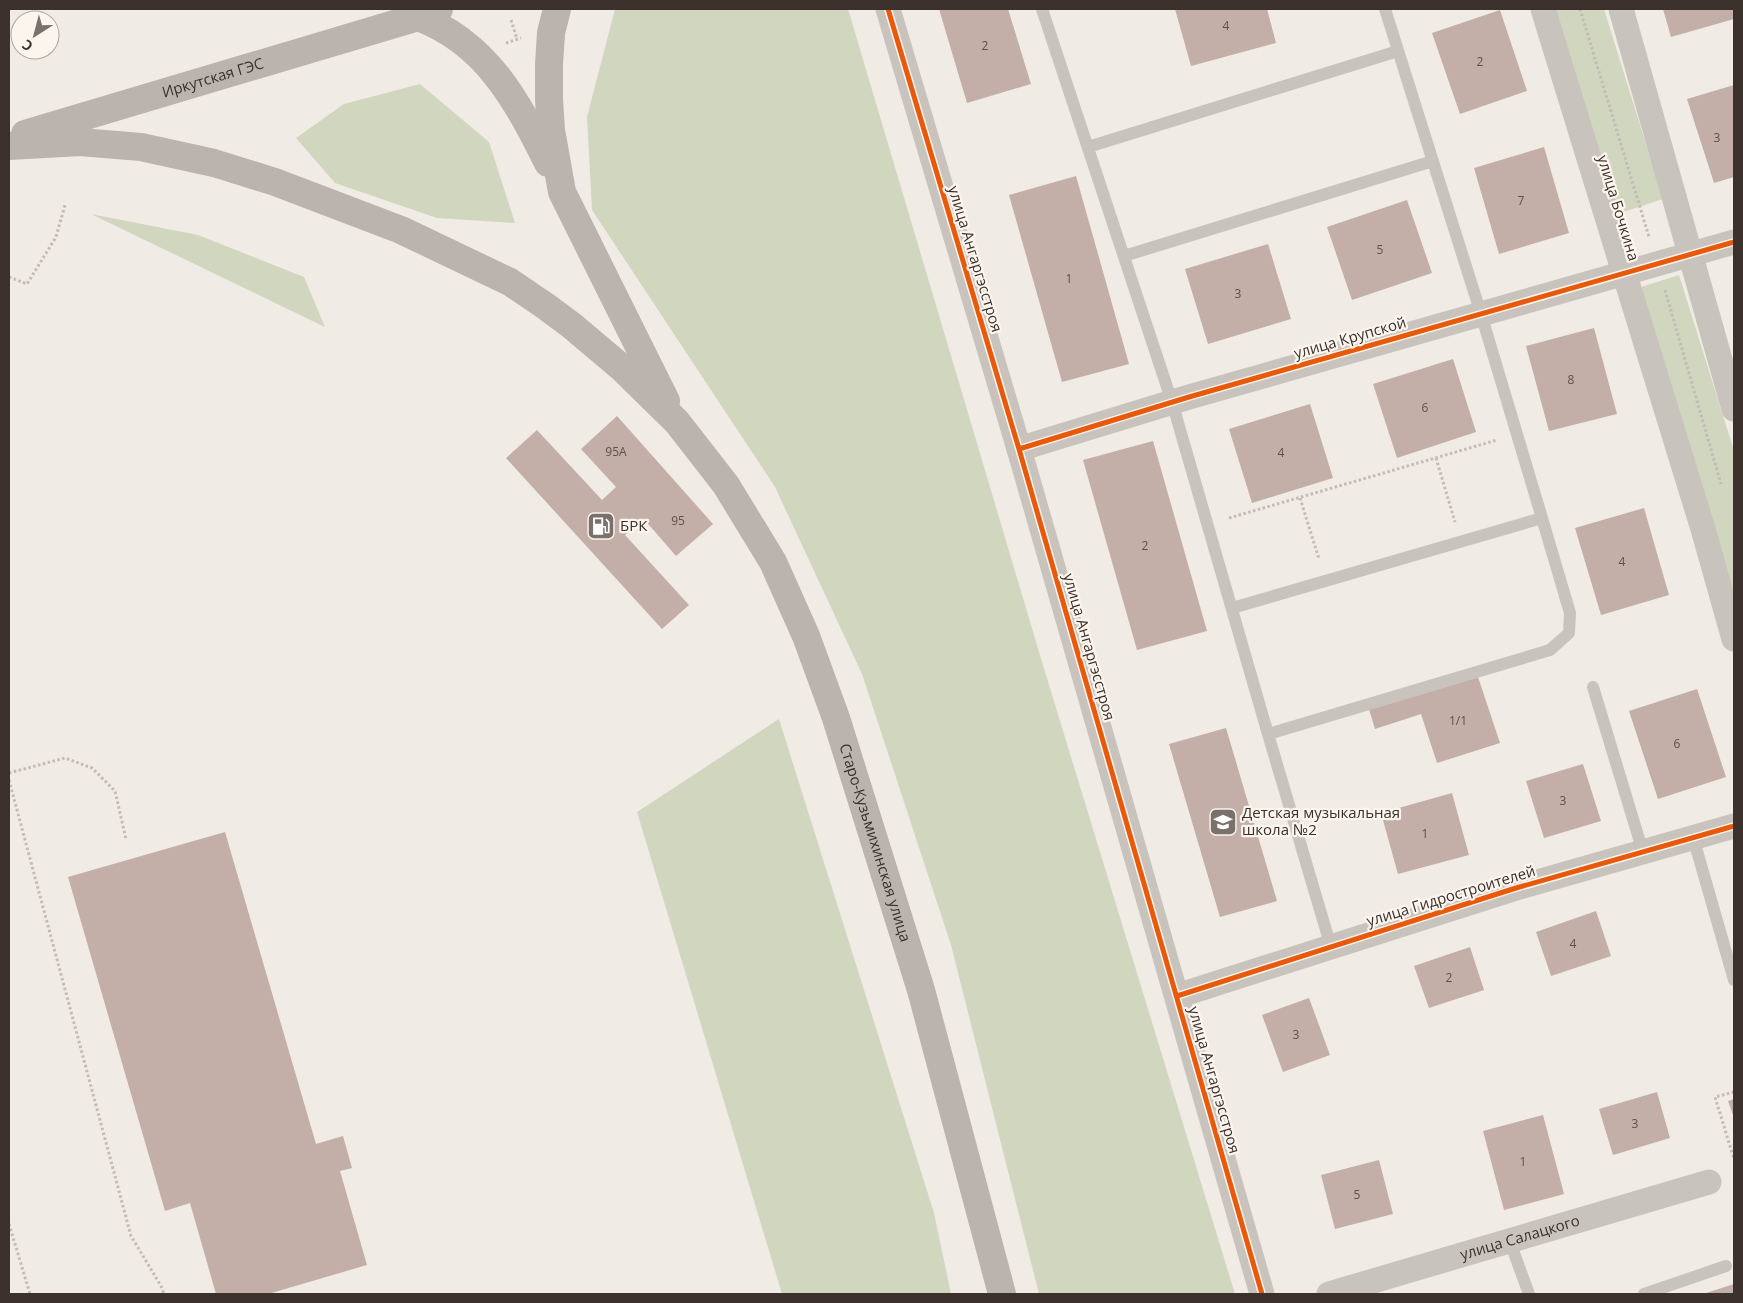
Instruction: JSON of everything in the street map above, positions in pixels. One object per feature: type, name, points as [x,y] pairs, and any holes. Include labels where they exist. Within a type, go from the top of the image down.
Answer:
[{"type":"main road","points":[[557,9],[551,33],[549,100],[550,130],[562,192]]},
{"type":"main road","points":[[429,13],[475,52],[503,83],[526,119],[677,422]]},
{"type":"main road","name":"Иркутская ГЭС","points":[[9,138],[429,13]]},
{"type":"main road","points":[[9,146],[80,142],[141,147],[214,163],[274,182],[401,230],[510,282],[544,305],[622,368],[677,422]]},
{"type":"main road","name":"Старо-Кузьмихинская улица","points":[[677,422],[726,485],[773,562],[806,636],[836,718],[921,990],[1002,1294]]},
{"type":"street","name":"улица Ангаргэсстроя","points":[[888,9],[1019,449],[1262,1294]]},
{"type":"street","name":"улица Бочкина","points":[[1543,9],[1700,520],[1734,639]]},
{"type":"street","points":[[1621,9],[1734,409]]},
{"type":"street","name":"улица Крупской","points":[[1019,449],[1172,402],[1734,242]]},
{"type":"street","name":"улица Гидростроителей","points":[[1177,996],[1516,888],[1734,826]]},
{"type":"street","name":"улица Салацкого","points":[[1329,1294],[1709,1182]]},
{"type":"lane","points":[[1042,9],[1172,402],[1331,947]]},
{"type":"lane","points":[[1268,734],[1550,650],[1569,632],[1570,613],[1542,518],[1481,314],[1385,9]]},
{"type":"lane","points":[[1088,147],[1398,51]]},
{"type":"lane","points":[[1124,256],[1433,161]]},
{"type":"lane","points":[[1232,608],[1542,518]]},
{"type":"lane","points":[[1593,687],[1643,852]]},
{"type":"lane","points":[[1693,837],[1734,980]]},
{"type":"lane","points":[[1510,1242],[1529,1294]]},
{"type":"lane","points":[[1644,1294],[1726,1266]]},
{"type":"path","points":[[1580,9],[1650,241]]},
{"type":"path","points":[[511,20],[517,39]]},
{"type":"path","points":[[9,277],[26,284],[56,237],[65,205]]},
{"type":"path","points":[[1664,288],[1723,490]]},
{"type":"path","points":[[1660,302],[1674,298]]},
{"type":"path","points":[[1207,525],[1516,434]]},
{"type":"path","points":[[1436,458],[1461,541]]},
{"type":"path","points":[[1300,498],[1326,581]]},
{"type":"path","points":[[9,774],[65,758],[92,768],[115,791],[126,839]]},
{"type":"path","points":[[9,780],[131,1236],[164,1294]]},
{"type":"path","points":[[1734,1092],[1715,1097],[1734,1159]]},
{"type":"path","points":[[9,1224],[30,1294]]},
{"type":"green space","points":[[615,9],[848,9],[1042,662],[1235,1294],[1039,1294],[951,945],[862,674],[775,487],[592,210],[587,117]]},
{"type":"green space","points":[[1549,9],[1604,9],[1663,199],[1614,215]]},
{"type":"green space","points":[[420,84],[489,142],[515,223],[437,218],[335,183],[296,138],[344,104]]},
{"type":"green space","points":[[91,214],[198,235],[304,277],[325,327]]},
{"type":"green space","points":[[1679,275],[1734,451],[1734,629],[1629,291]]},
{"type":"green space","points":[[779,719],[934,1213],[951,1294],[782,1294],[637,812]]},
{"type":"building","points":[[939,9],[1008,9],[1031,84],[967,103]]},
{"type":"building","points":[[1175,9],[1267,9],[1276,43],[1191,66]]},
{"type":"building","points":[[1663,9],[1734,9],[1734,19],[1671,37]]},
{"type":"building","points":[[1500,10],[1527,91],[1460,114],[1432,33]]},
{"type":"building","points":[[1734,85],[1734,177],[1714,183],[1687,99]]},
{"type":"building","points":[[1544,147],[1569,233],[1499,254],[1474,168]]},
{"type":"building","points":[[1076,176],[1129,364],[1062,382],[1009,195]]},
{"type":"building","points":[[1407,200],[1432,273],[1352,300],[1327,227]]},
{"type":"building","points":[[1268,244],[1291,319],[1208,344],[1185,269]]},
{"type":"building","points":[[1594,328],[1617,414],[1549,431],[1526,346]]},
{"type":"building","points":[[1453,359],[1476,432],[1397,458],[1373,384]]},
{"type":"building","points":[[1310,404],[1333,478],[1252,503],[1229,429]]},
{"type":"building","name":"БРК","points":[[617,416],[713,524],[676,556],[643,518],[625,535],[689,605],[662,629],[506,458],[537,430],[602,500],[616,487],[581,449]]},
{"type":"building","points":[[1153,441],[1207,631],[1137,650],[1083,460]]},
{"type":"building","points":[[1644,508],[1669,595],[1601,615],[1575,528]]},
{"type":"building","points":[[1477,674],[1500,743],[1437,763],[1421,714],[1375,729],[1369,709]]},
{"type":"building","points":[[1697,689],[1726,777],[1658,799],[1629,711]]},
{"type":"building","name":"Детская музыкальная школа №2","points":[[1226,728],[1277,901],[1220,917],[1169,744]]},
{"type":"building","points":[[1583,764],[1601,821],[1544,838],[1526,781]]},
{"type":"building","points":[[1452,793],[1469,855],[1398,874],[1381,813]]},
{"type":"building","points":[[225,832],[316,1144],[343,1136],[352,1168],[340,1171],[367,1265],[268,1294],[216,1294],[190,1203],[165,1211],[68,877]]},
{"type":"building","points":[[1596,911],[1611,956],[1551,976],[1536,932]]},
{"type":"building","points":[[1470,947],[1484,990],[1429,1008],[1414,966]]},
{"type":"building","points":[[1309,998],[1330,1055],[1283,1072],[1262,1015]]},
{"type":"building","points":[[1657,1092],[1670,1138],[1613,1155],[1599,1109]]},
{"type":"building","points":[[1734,1099],[1734,1118],[1728,1101]]},
{"type":"building","points":[[1543,1115],[1564,1194],[1504,1210],[1483,1131]]},
{"type":"building","points":[[1379,1160],[1393,1214],[1335,1229],[1321,1175]]},
{"type":"building","points":[[1734,1284],[1734,1294],[1703,1294]]},
{"type":"cycle path","points":[[888,9],[1019,449],[1262,1294]]},
{"type":"cycle path","points":[[1019,449],[1189,397],[1734,242]]},
{"type":"cycle path","points":[[1177,996],[1516,888],[1734,826]]},
{"type":"place","name":"БРК","points":[[601,526]]},
{"type":"place","name":"Детская музыкальная школа №2","points":[[1223,822]]}]
